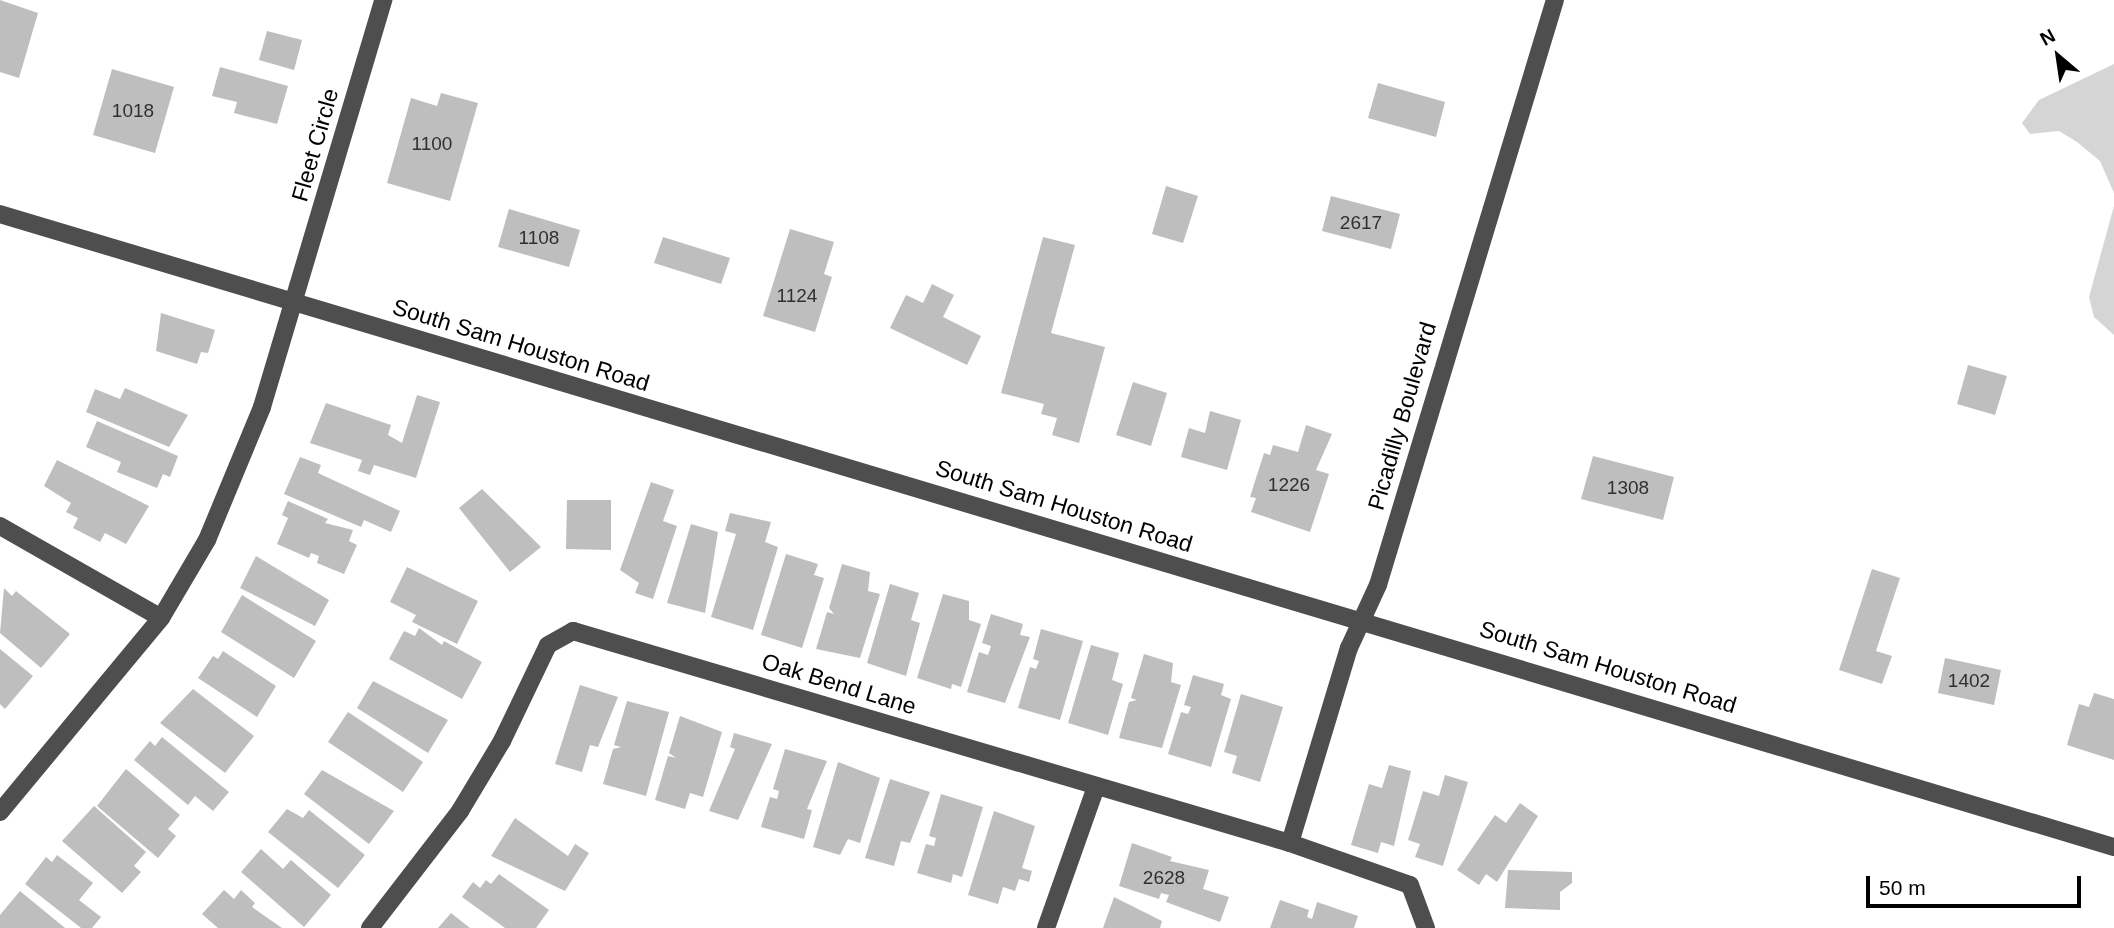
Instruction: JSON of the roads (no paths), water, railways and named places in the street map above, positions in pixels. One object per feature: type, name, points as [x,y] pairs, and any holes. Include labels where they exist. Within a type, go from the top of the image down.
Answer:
[{"type":"street","name":"Fleet Circle","points":[[0,812],[161,618],[207,540],[242,465],[295,304],[383,0]]},
{"type":"street","name":"Picadilly Boulevard","points":[[1290,843],[1349,648],[1364,621],[1555,0]]},
{"type":"street","name":"South Sam Houston Road","points":[[0,214],[2114,847]]},
{"type":"street","points":[[1,526],[161,618]]},
{"type":"street","name":"Oak Bend Lane","points":[[370,928],[460,811],[502,741],[548,645],[573,631],[1290,843],[1410,886],[1425,920]]},
{"type":"street","points":[[1046,928],[1096,787]]}]
